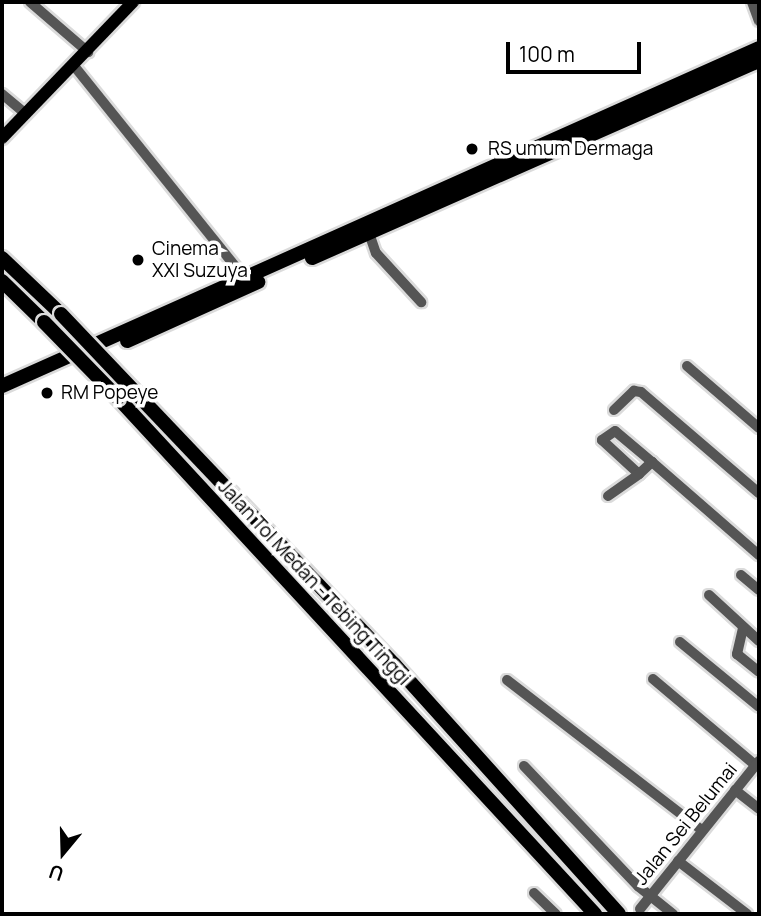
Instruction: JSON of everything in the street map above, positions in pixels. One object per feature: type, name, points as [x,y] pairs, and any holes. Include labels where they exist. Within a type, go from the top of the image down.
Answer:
[{"type":"highway","points":[[2,386],[759,48]]},
{"type":"highway","points":[[2,396],[759,61]]},
{"type":"highway","name":"Jalan Tol Medan - Tebing Tinggi","points":[[2,257],[61,314],[394,664],[619,914]]},
{"type":"highway","name":"Jalan Tol Medan - Tebing Tinggi","points":[[2,281],[118,398],[595,914]]},
{"type":"main road","points":[[2,138],[75,67],[133,2]]},
{"type":"street","points":[[30,2],[88,52]]},
{"type":"street","points":[[752,2],[759,21]]},
{"type":"street","points":[[75,67],[244,277]]},
{"type":"street","points":[[2,94],[26,114]]},
{"type":"street","points":[[369,233],[376,253],[421,302]]},
{"type":"street","points":[[687,366],[759,428]]},
{"type":"street","points":[[614,410],[634,391],[641,392],[759,493]]},
{"type":"street","points":[[639,474],[602,442],[611,431],[652,462],[759,555]]},
{"type":"street","points":[[608,496],[652,462]]},
{"type":"street","points":[[741,575],[759,590]]},
{"type":"street","points":[[709,595],[759,641]]},
{"type":"street","points":[[743,628],[737,653],[759,672]]},
{"type":"street","points":[[680,642],[759,707]]},
{"type":"street","points":[[653,679],[757,763]]},
{"type":"street","points":[[507,680],[702,830]]},
{"type":"street","name":"Jalan Sei Belumai","points":[[640,909],[757,763]]},
{"type":"street","points":[[524,766],[650,897],[673,914]]},
{"type":"street","points":[[735,790],[759,809]]},
{"type":"street","points":[[678,861],[747,914]]},
{"type":"street","points":[[534,893],[556,914]]},
{"type":"place","name":"RS umum Dermaga","points":[[472,149]]},
{"type":"place","name":"Cinema XXI Suzuya","points":[[138,260]]},
{"type":"place","name":"RM Popeye","points":[[47,393]]}]
